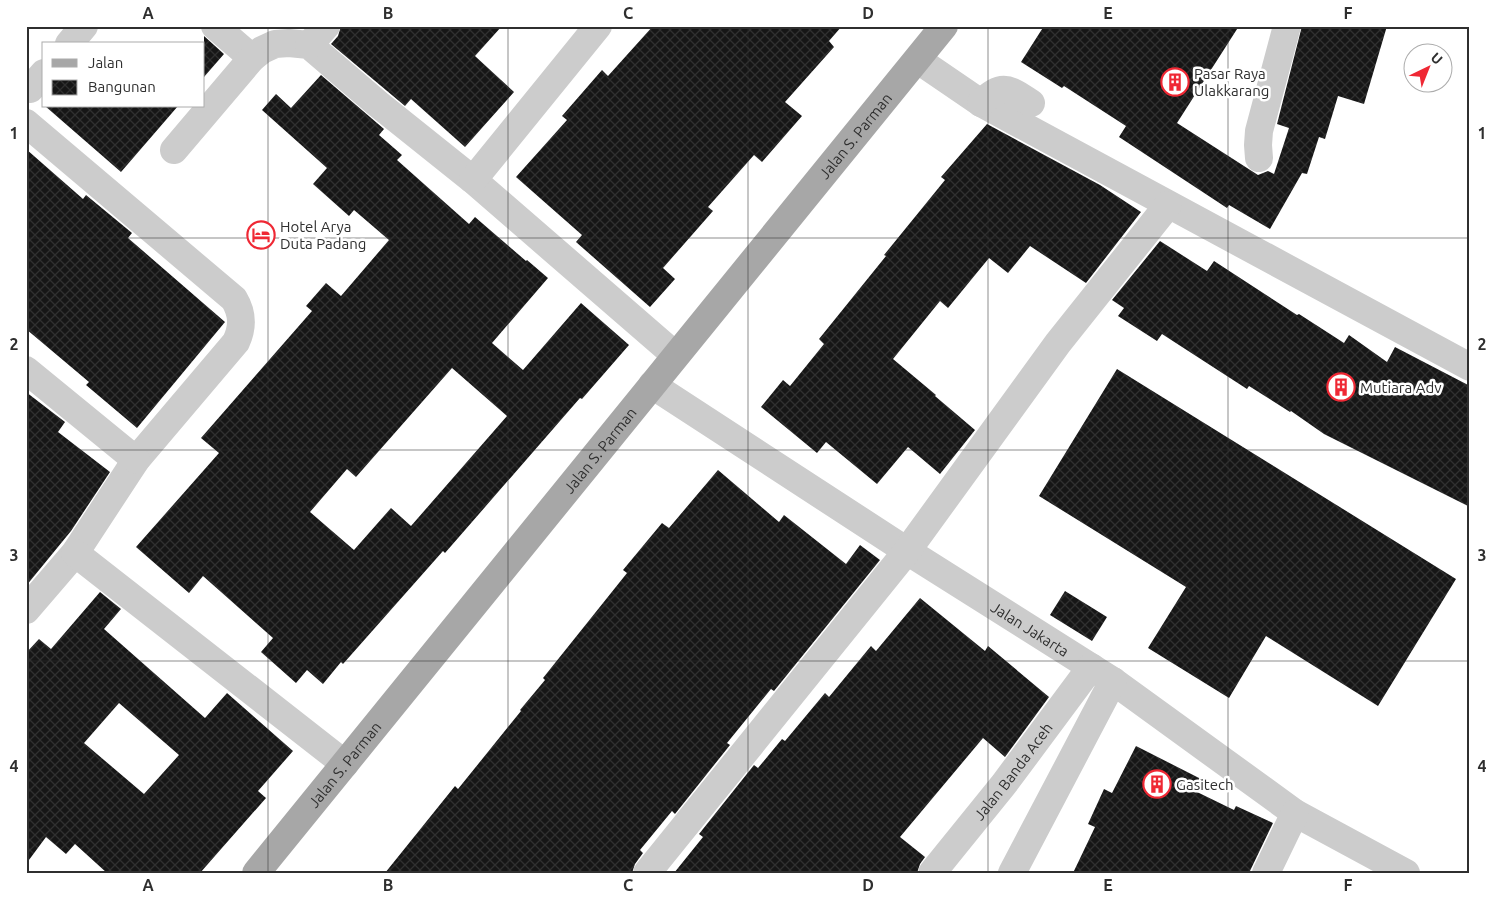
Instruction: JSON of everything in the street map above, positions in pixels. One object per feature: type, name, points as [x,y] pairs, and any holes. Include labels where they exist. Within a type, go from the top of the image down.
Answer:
[{"type":"main road","name":"Jalan S. Parman","points":[[256,873],[944,26]]},
{"type":"street","points":[[71,42],[84,26]]},
{"type":"street","points":[[215,26],[252,58]]},
{"type":"street","points":[[473,180],[598,26]]},
{"type":"street","points":[[1259,158],[1260,131],[1287,26]]},
{"type":"street","points":[[174,150],[252,58],[262,50],[275,44],[289,43],[317,36],[378,104],[473,180],[675,355]]},
{"type":"street","points":[[918,60],[981,103],[1470,367]]},
{"type":"street","points":[[981,103],[995,91],[1000,90],[1012,92],[1031,103]]},
{"type":"street","points":[[26,123],[234,299],[242,317],[241,332],[236,342],[136,460],[75,553],[28,604]]},
{"type":"street","points":[[646,873],[907,551],[1058,343],[1168,205]]},
{"type":"street","points":[[26,370],[136,460]]},
{"type":"street","name":"Jalan Jakarta","points":[[652,385],[907,551],[1102,674],[1295,813],[1406,873]]},
{"type":"street","points":[[75,553],[345,764]]},
{"type":"street","points":[[1012,873],[1102,674]]},
{"type":"street","name":"Jalan Banda Aceh","points":[[932,873],[1004,784],[1102,674]]},
{"type":"street","points":[[1266,873],[1295,813]]},
{"type":"building","points":[[341,26],[502,26],[475,56],[514,92],[465,147],[411,99],[405,106],[331,44],[338,36]]},
{"type":"building","points":[[653,26],[842,26],[829,41],[834,47],[785,102],[802,116],[762,162],[754,155],[708,207],[713,211],[663,268],[675,279],[650,307],[576,242],[582,235],[516,177],[567,120],[562,116],[602,70],[608,76]]},
{"type":"building","points":[[1044,26],[1239,26],[1177,123],[1258,175],[1268,171],[1274,174],[1289,128],[1277,124],[1302,26],[1387,26],[1364,104],[1338,96],[1325,139],[1319,137],[1307,174],[1302,173],[1270,229],[1229,205],[1227,208],[1119,137],[1126,126],[1064,86],[1062,88],[1021,62]]},
{"type":"building","points":[[204,36],[224,54],[205,76],[205,42]]},
{"type":"building","points":[[321,75],[384,129],[379,135],[402,155],[397,160],[469,224],[475,217],[548,278],[492,343],[523,370],[581,303],[629,345],[582,399],[580,398],[445,553],[443,551],[323,684],[307,670],[296,683],[261,652],[273,638],[203,576],[189,593],[136,547],[219,453],[201,438],[312,311],[306,306],[326,283],[341,296],[389,240],[354,210],[349,216],[313,184],[327,168],[262,110],[276,94],[291,108]],"holes":[[[452,368],[507,416],[411,526],[391,508],[354,550],[310,512],[347,469],[356,477]]]},
{"type":"building","points":[[47,108],[176,108],[121,172]]},
{"type":"building","points":[[987,124],[1100,185],[1141,212],[1086,283],[1030,246],[1008,273],[989,258],[948,308],[940,301],[893,359],[975,430],[940,474],[908,447],[877,484],[826,442],[817,453],[761,407],[783,380],[790,386],[824,344],[819,339],[945,180],[941,177]]},
{"type":"building","points":[[26,149],[83,199],[86,195],[132,233],[128,238],[225,322],[137,428],[86,385],[89,382],[26,329]]},
{"type":"building","points":[[1160,241],[1207,271],[1214,261],[1344,343],[1349,335],[1387,362],[1395,347],[1470,386],[1470,507],[1324,434],[1291,411],[1249,386],[1247,389],[1162,334],[1157,341],[1118,316],[1124,308],[1112,300]]},
{"type":"building","points":[[1117,369],[1456,579],[1378,706],[1266,636],[1229,698],[1148,648],[1186,587],[1039,496]]},
{"type":"building","points":[[26,392],[65,422],[58,432],[110,472],[71,531],[26,586]]},
{"type":"building","points":[[718,470],[779,522],[784,515],[846,564],[860,545],[880,560],[774,691],[771,689],[727,743],[730,745],[675,814],[672,811],[640,850],[643,853],[635,864],[632,873],[385,873],[455,786],[458,789],[521,711],[545,680],[543,678],[627,573],[623,570],[662,523],[669,528]]},
{"type":"building","points":[[1065,591],[1107,617],[1092,641],[1050,615]]},
{"type":"building","points":[[100,592],[121,609],[104,629],[205,718],[227,693],[293,751],[258,791],[266,798],[200,873],[107,873],[75,844],[66,854],[46,837],[26,864],[26,653],[39,639],[51,649]],"holes":[[[119,703],[179,755],[144,794],[84,743]]]},
{"type":"building","points":[[920,598],[985,651],[988,646],[1049,697],[1005,757],[983,738],[900,837],[925,857],[917,873],[674,873],[703,837],[699,834],[754,765],[758,768],[782,739],[785,741],[825,693],[829,697],[871,646],[876,651]]},
{"type":"building","points":[[1136,746],[1201,779],[1195,791],[1234,810],[1236,806],[1273,823],[1249,873],[1073,873],[1095,827],[1088,824],[1104,789],[1112,793]]},
{"type":"place","name":"Pasar Raya Ulakkarang","points":[[1175,82]]},
{"type":"place","name":"Hotel Arya Duta Padang","points":[[261,235]]},
{"type":"place","name":"Mutiara Adv","points":[[1341,387]]},
{"type":"place","name":"Gasitech","points":[[1157,784]]}]
